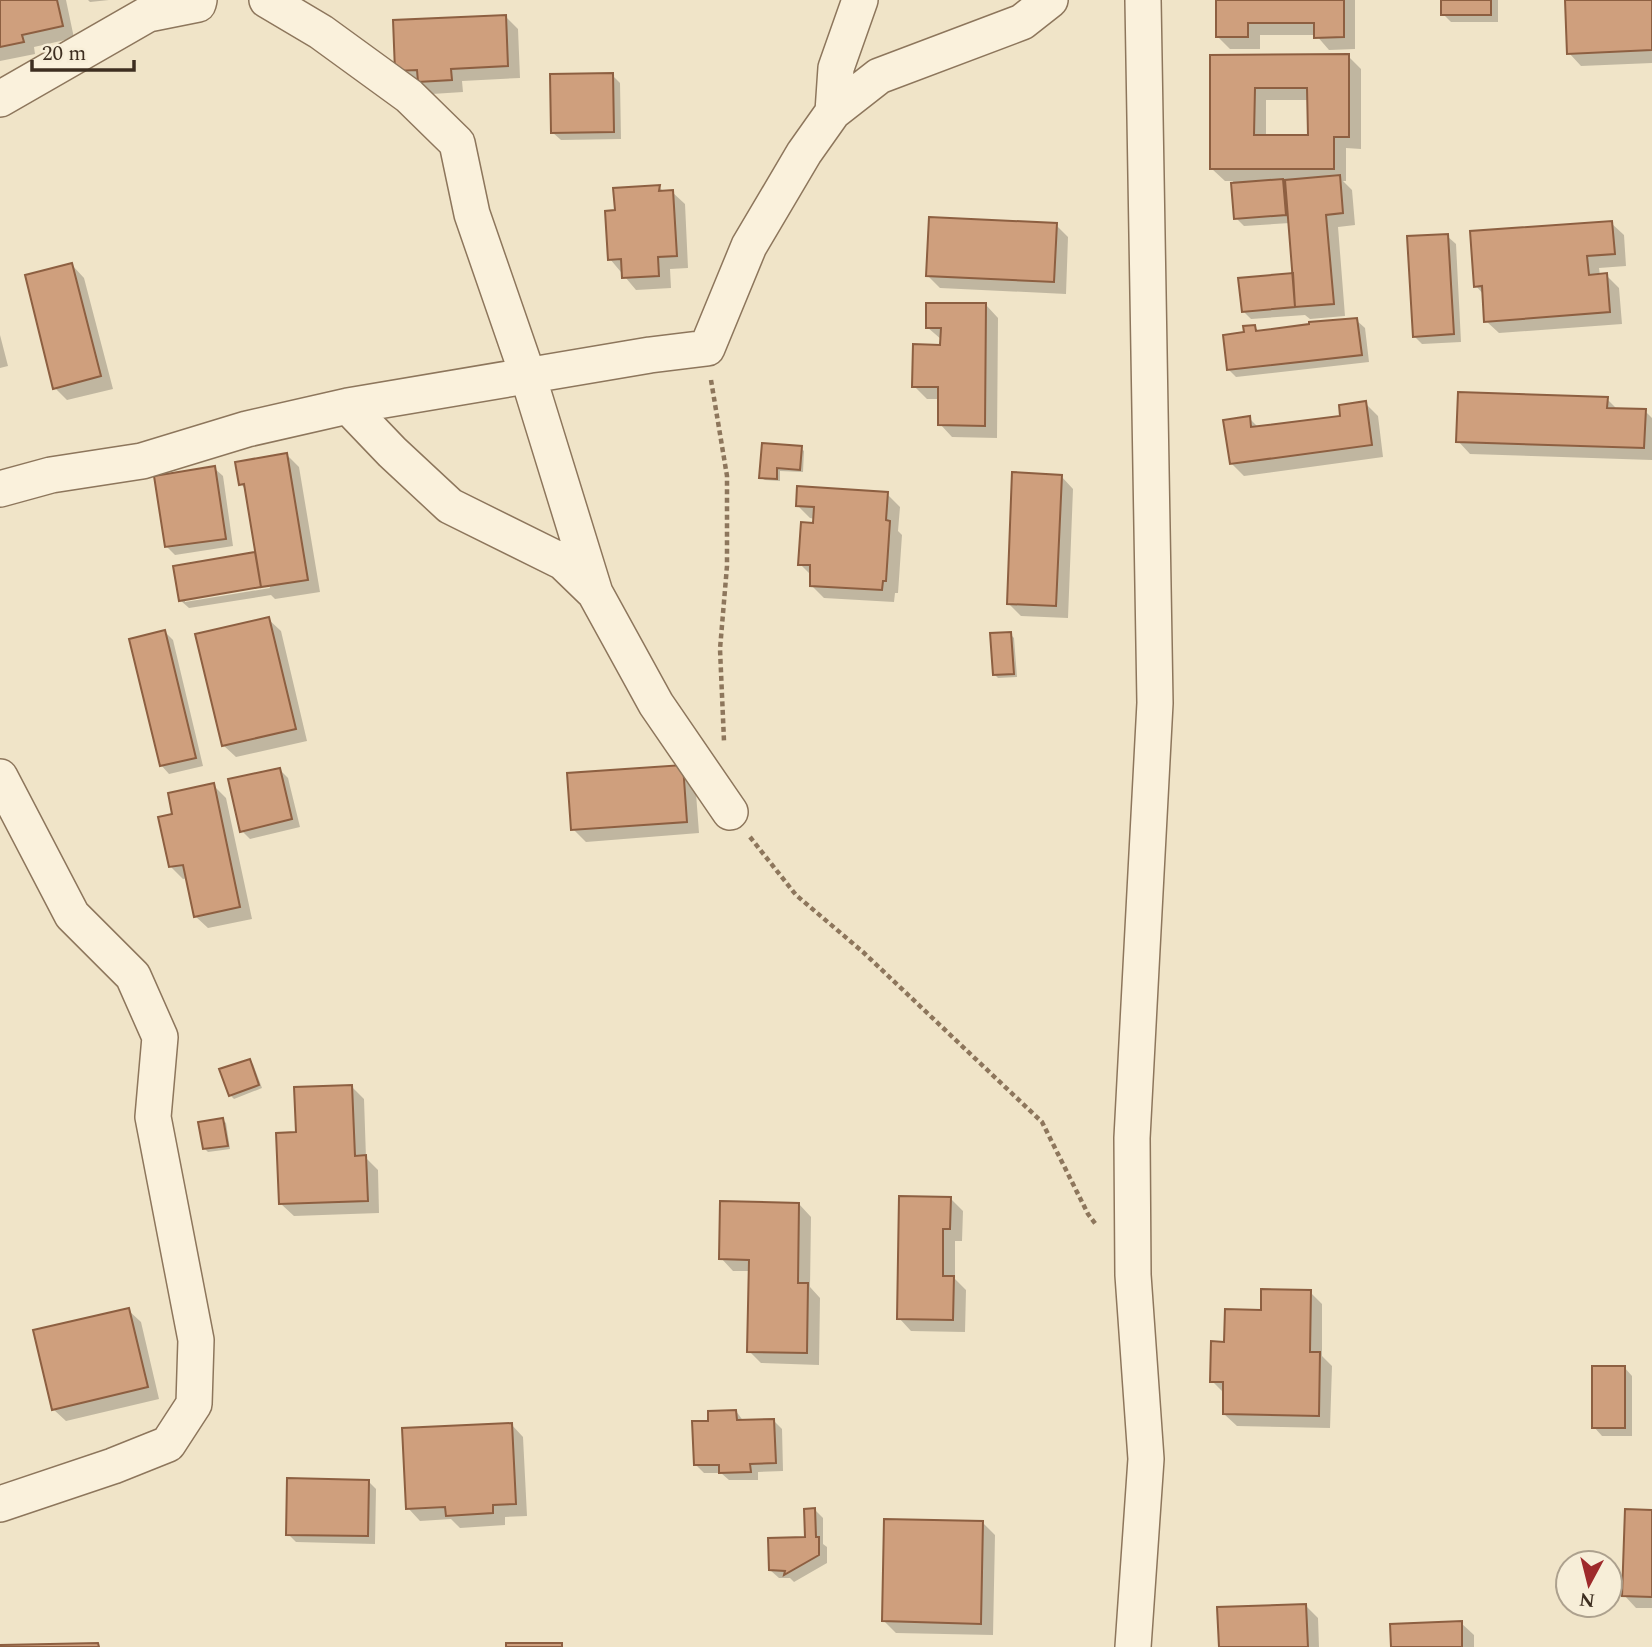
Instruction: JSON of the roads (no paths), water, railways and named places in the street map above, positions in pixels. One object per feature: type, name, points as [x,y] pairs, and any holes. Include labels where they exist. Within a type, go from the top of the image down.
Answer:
[{"type":"street","points":[[0,99],[148,13],[198,4],[199,0]]},
{"type":"street","points":[[267,0],[321,32],[409,96],[457,143],[472,214],[528,376],[595,593],[656,704],[730,811]]},
{"type":"street","points":[[833,112],[836,68],[860,0]]},
{"type":"street","points":[[0,489],[51,475],[142,461],[247,429],[348,406],[707,348],[749,246],[804,153],[833,112],[879,76],[1022,22],[1050,0]]},
{"type":"street","points":[[1133,1647],[1146,1459],[1133,1275],[1132,1138],[1156,704],[1143,0]]},
{"type":"street","points":[[348,406],[450,506],[563,562],[595,593]]},
{"type":"street","points":[[0,777],[72,915],[133,976],[160,1037],[153,1117],[196,1340],[194,1404],[168,1444],[0,1504]]}]
